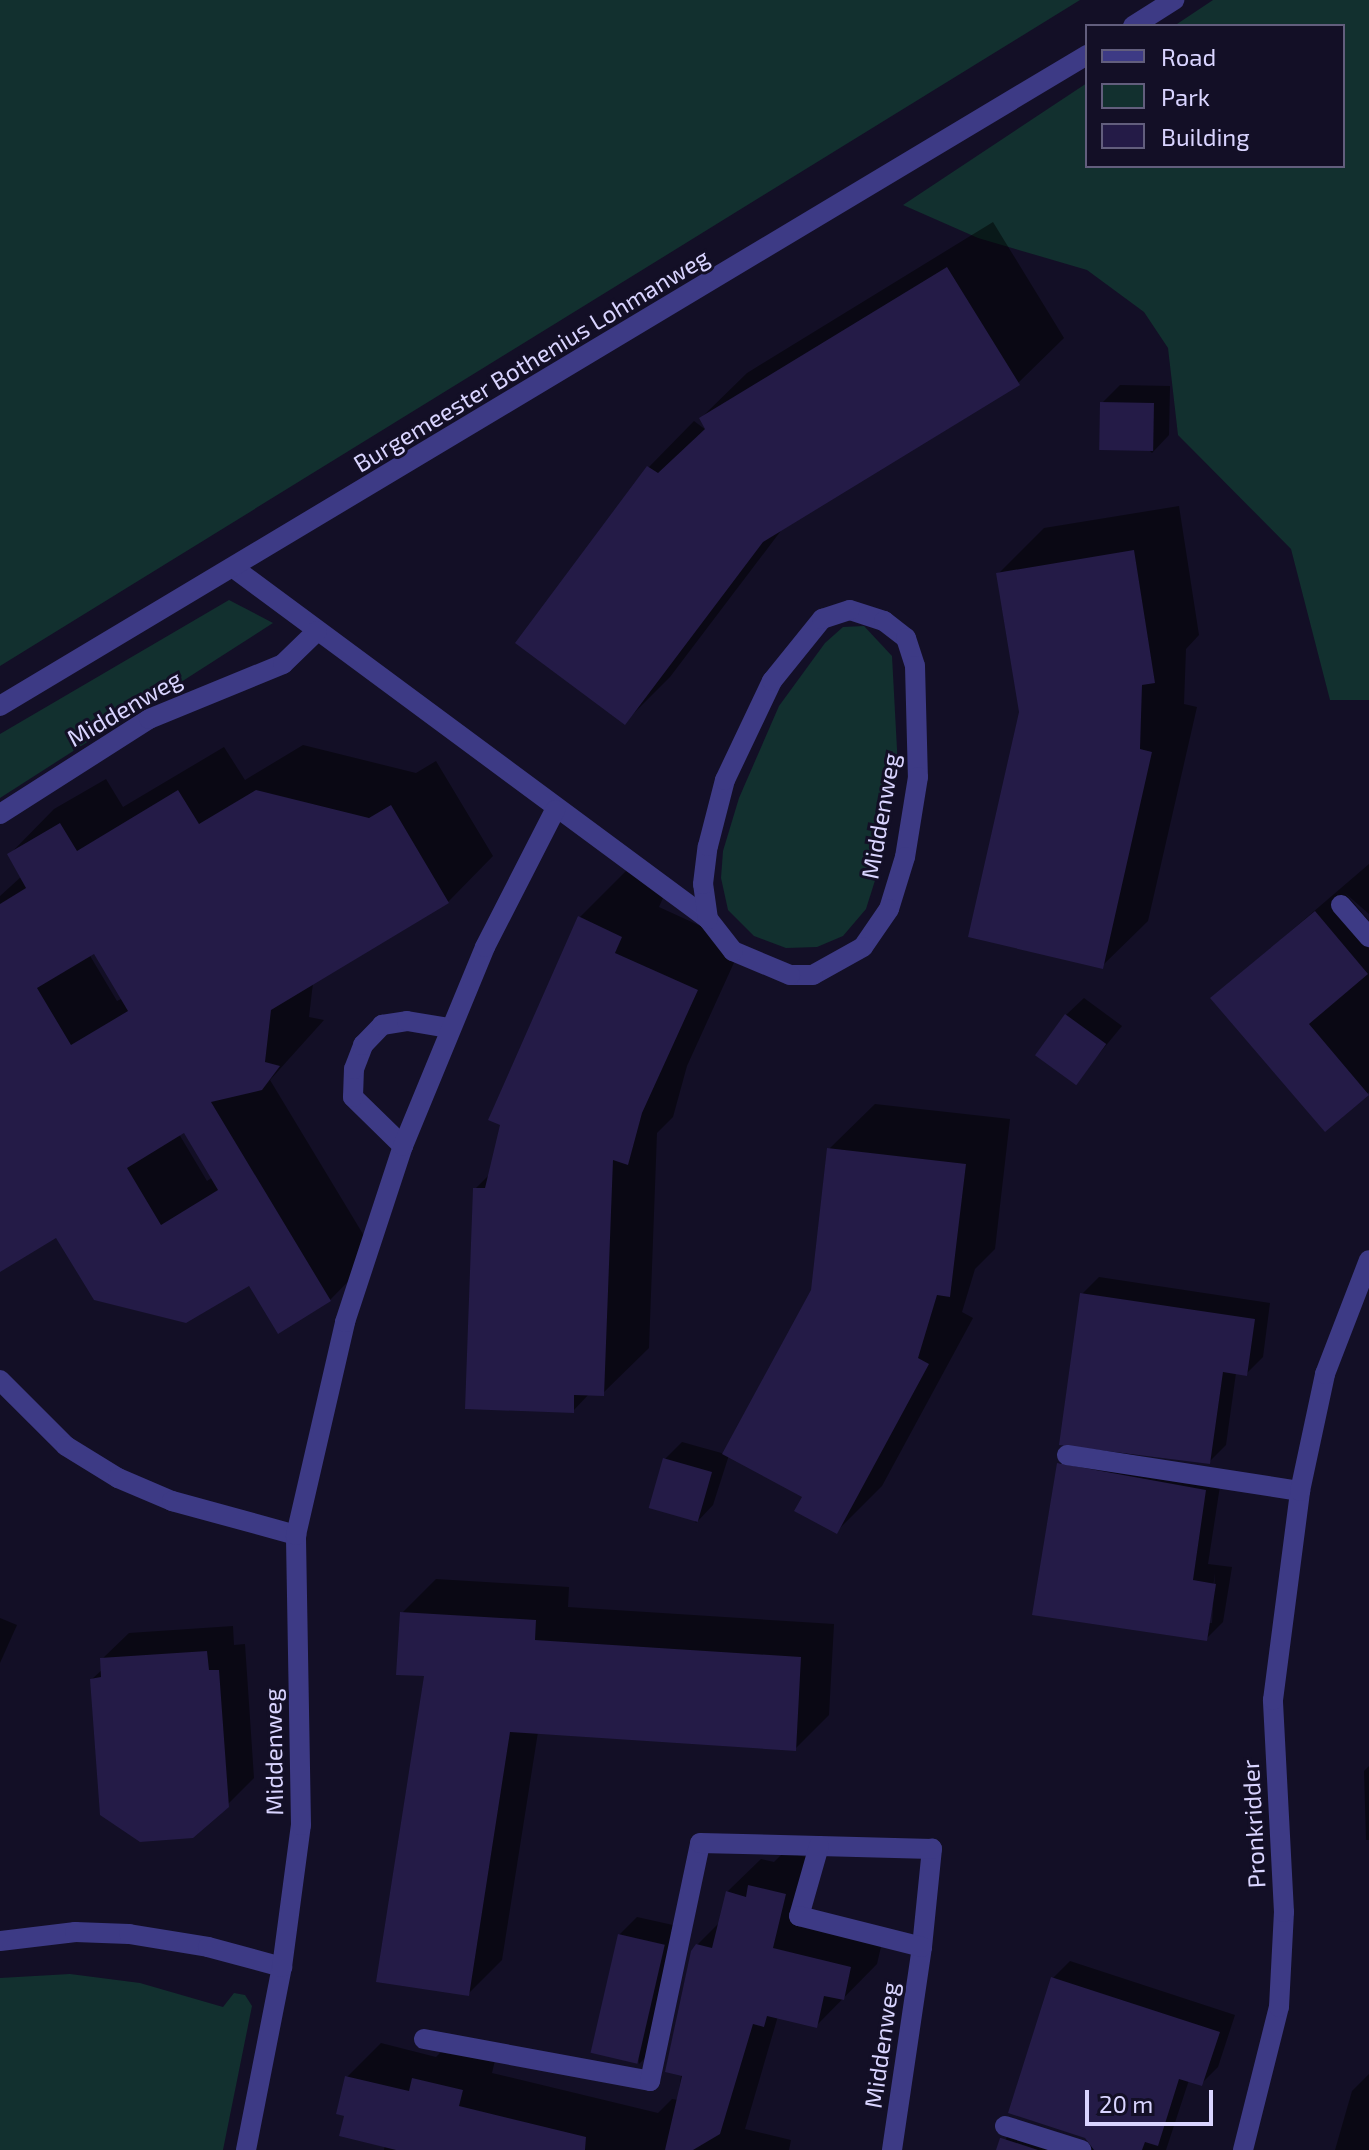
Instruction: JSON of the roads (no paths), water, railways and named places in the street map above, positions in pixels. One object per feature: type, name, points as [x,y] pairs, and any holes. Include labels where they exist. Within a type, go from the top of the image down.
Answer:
[{"type":"street","points":[[1136,24],[1174,0]]},
{"type":"street","name":"Burgemeester Bothenius Lohmanweg","points":[[0,706],[235,569],[1085,56]]},
{"type":"street","name":"Middenweg","points":[[235,569],[555,810],[708,919],[743,957],[790,975],[813,975],[863,947],[889,909],[905,857],[918,777],[919,717],[906,638],[884,621],[850,610],[822,619],[772,681],[722,793],[706,859],[708,919]]},
{"type":"street","name":"Middenweg","points":[[0,814],[149,719],[283,664],[317,631]]},
{"type":"street","name":"Middenweg","points":[[246,2150],[282,1967],[301,1825],[296,1535],[345,1322],[403,1146],[449,1028],[555,810]]},
{"type":"street","points":[[1341,905],[1369,937]]},
{"type":"street","points":[[403,1146],[353,1097],[354,1069],[363,1045],[382,1025],[407,1021],[449,1028]]},
{"type":"street","name":"Pronkridder","points":[[1243,2150],[1279,2007],[1284,1912],[1273,1700],[1300,1491],[1325,1374],[1369,1260]]},
{"type":"street","points":[[0,1380],[66,1446],[118,1478],[172,1501],[296,1535]]},
{"type":"street","points":[[1067,1455],[1300,1491]]},
{"type":"street","points":[[424,2039],[650,2081],[700,1843],[819,1846],[799,1916],[922,1947]]},
{"type":"street","name":"Middenweg","points":[[819,1846],[932,1849],[922,1947],[892,2150]]},
{"type":"street","points":[[0,1941],[75,1932],[129,1934],[208,1947],[282,1967]]},
{"type":"street","points":[[1005,2126],[1081,2150]]}]
